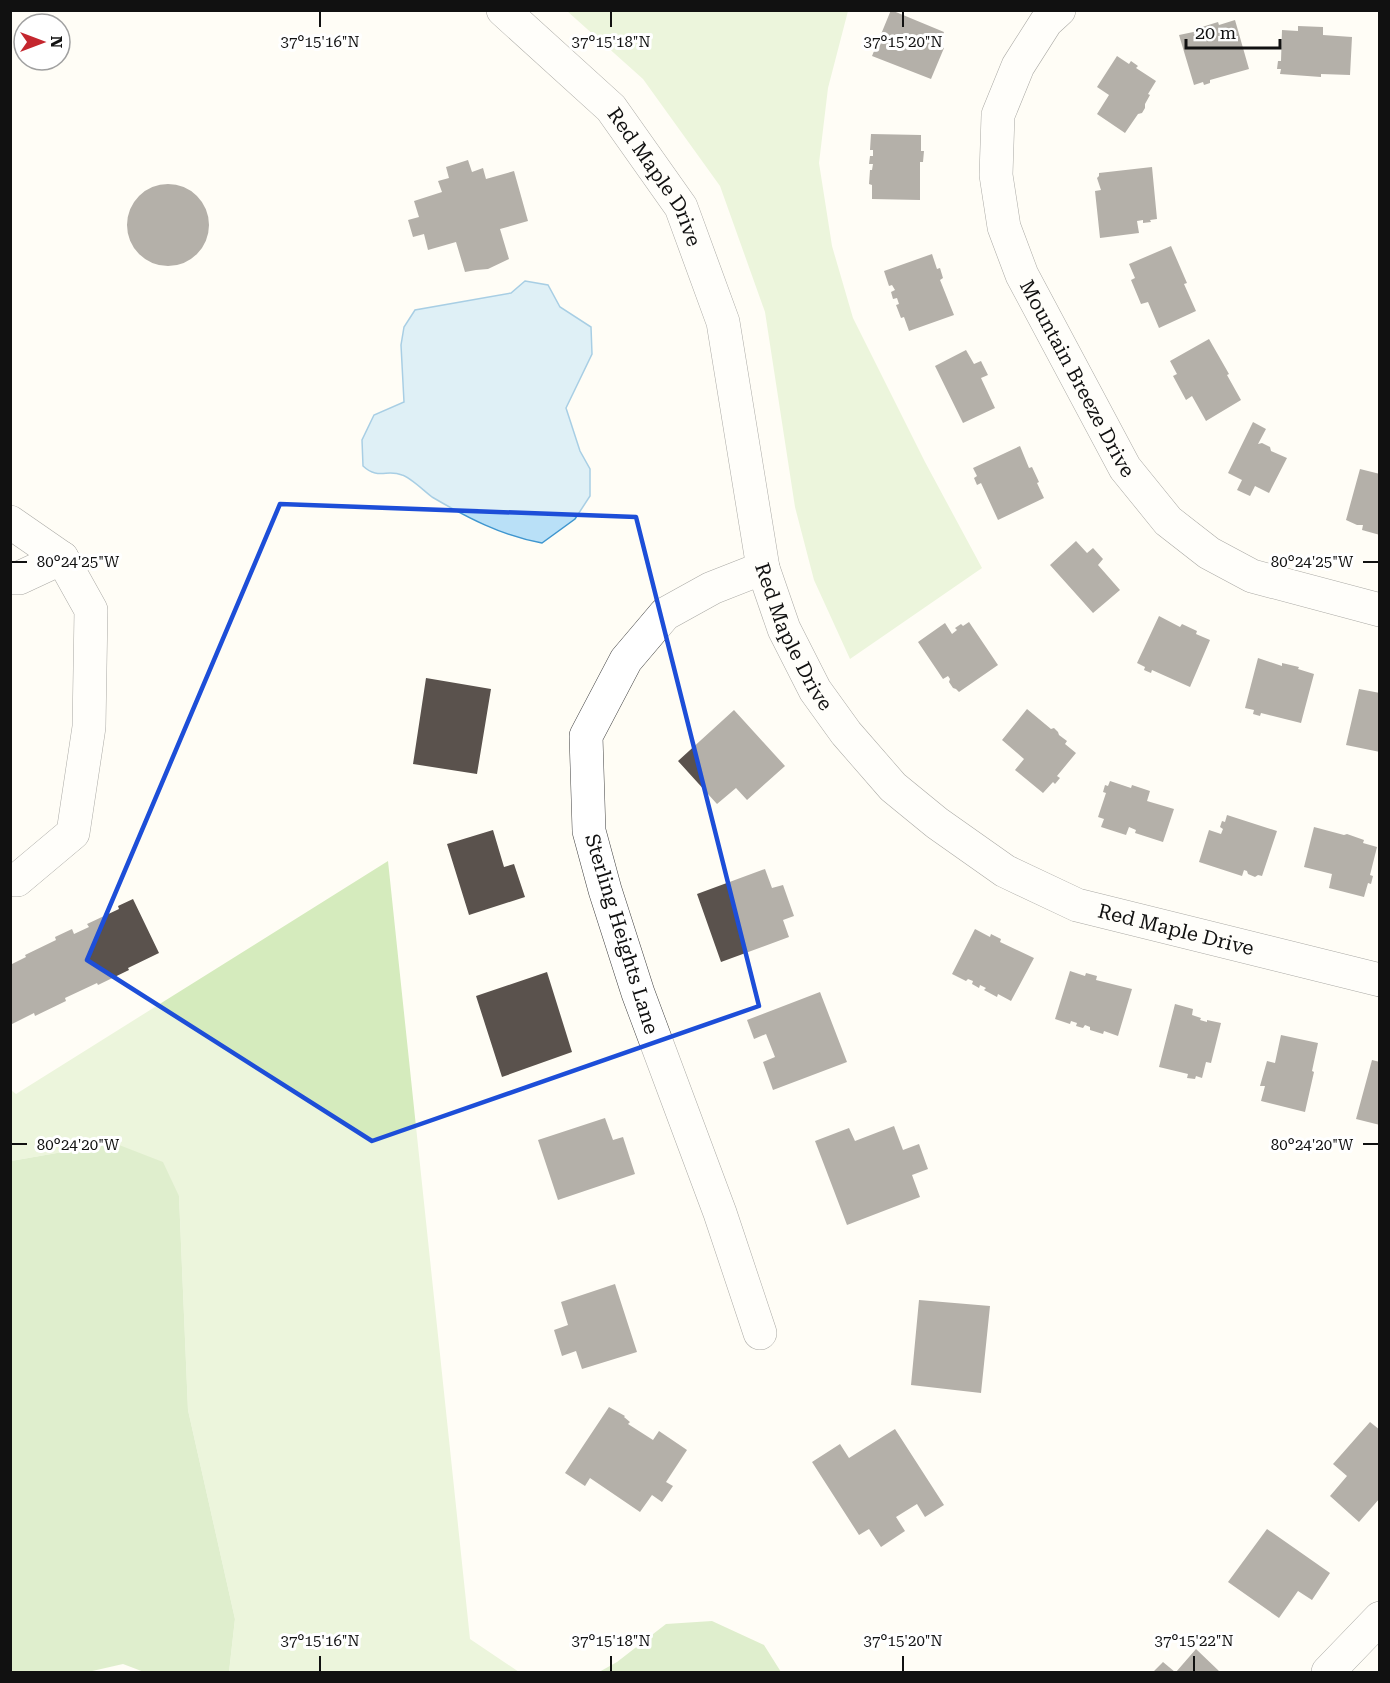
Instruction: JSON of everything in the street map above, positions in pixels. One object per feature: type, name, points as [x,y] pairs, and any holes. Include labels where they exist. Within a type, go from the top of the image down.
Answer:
[{"type":"street","name":"Red Maple Drive","points":[[503,10],[611,108],[681,207],[723,322],[763,568],[784,629],[815,690],[846,733],[894,787],[937,823],[1005,871],[1077,905],[1380,980]]},
{"type":"street","name":"Mountain Breeze Drive","points":[[1059,10],[1046,22],[1018,66],[998,115],[996,175],[1004,227],[1022,275],[1043,316],[1125,468],[1168,521],[1209,553],[1252,576],[1380,610]]},
{"type":"street","points":[[10,522],[62,558],[91,610],[89,727],[73,833],[17,879],[10,880]]},
{"type":"street","points":[[10,578],[19,578],[62,558]]},
{"type":"street","name":"Sterling Heights Lane","points":[[760,1334],[720,1213],[638,993],[605,890],[589,831],[586,736],[626,660],[665,614],[712,588],[763,568]]},
{"type":"street","points":[[1328,1672],[1380,1618]]},
{"type":"highlighted area","points":[[280,504],[636,517],[759,1006],[372,1141],[87,960]]},
{"type":"green space","points":[[567,11],[848,11],[828,88],[819,163],[832,246],[853,318],[925,462],[982,568],[850,659],[814,580],[795,507],[765,312],[720,186],[643,79]]},
{"type":"green space","points":[[388,861],[470,1639],[519,1672],[229,1672],[235,1619],[188,1410],[179,1196],[114,1143],[11,1161],[11,1090],[16,1094]]},
{"type":"green space","points":[[114,1143],[163,1162],[179,1196],[188,1410],[235,1619],[229,1672],[144,1672],[123,1664],[88,1672],[11,1672],[11,1161]]},
{"type":"green space","points":[[712,1621],[764,1645],[781,1672],[599,1672],[617,1662],[666,1624]]},
{"type":"water","points":[[525,281],[548,285],[560,307],[591,327],[592,354],[566,408],[580,451],[590,469],[590,496],[575,519],[542,543],[513,536],[471,518],[432,497],[405,476],[397,473],[373,472],[363,466],[362,440],[374,415],[404,402],[401,345],[404,327],[415,310],[511,293]]},
{"type":"building","points":[[891,10],[944,32],[939,46],[944,48],[931,79],[872,56]]},
{"type":"building","points":[[1235,20],[1249,69],[1210,80],[1210,83],[1204,85],[1203,82],[1194,85],[1179,35],[1203,30],[1202,27],[1218,22],[1219,25]]},
{"type":"building","points":[[1298,26],[1323,27],[1323,35],[1352,37],[1350,75],[1321,74],[1321,77],[1280,74],[1281,69],[1277,69],[1278,61],[1281,61],[1282,30],[1298,31]]},
{"type":"building","points":[[1117,56],[1129,64],[1131,61],[1138,66],[1136,68],[1156,81],[1148,94],[1150,95],[1145,108],[1125,133],[1097,114],[1109,95],[1097,87]]},
{"type":"building","points":[[871,134],[921,135],[921,151],[924,151],[923,162],[920,162],[920,200],[872,199],[872,185],[869,184],[873,164],[869,164],[870,156],[873,156],[873,150],[870,150]]},
{"type":"building","points":[[468,160],[472,172],[483,168],[486,179],[514,171],[528,221],[500,229],[509,259],[488,269],[465,272],[456,242],[428,250],[424,234],[413,237],[408,220],[419,217],[414,201],[442,192],[438,181],[449,178],[446,167]]},
{"type":"building","points":[[1152,167],[1157,219],[1143,223],[1143,220],[1137,221],[1139,233],[1100,238],[1095,191],[1101,190],[1097,178],[1099,173]]},
{"type":"building","points":[[168,184],[184,188],[197,196],[205,209],[209,225],[205,241],[197,254],[184,262],[168,266],[152,262],[139,254],[131,241],[127,225],[131,209],[139,196],[152,188]]},
{"type":"building","points":[[1171,246],[1196,311],[1159,328],[1148,302],[1141,304],[1131,280],[1135,278],[1129,264]]},
{"type":"building","points":[[932,254],[937,269],[940,268],[943,278],[940,280],[954,315],[909,331],[896,305],[899,304],[897,298],[893,299],[891,292],[895,290],[892,285],[889,286],[884,271]]},
{"type":"building","points":[[1209,339],[1241,400],[1206,421],[1192,396],[1186,400],[1173,376],[1177,374],[1170,361]]},
{"type":"building","points":[[966,350],[974,364],[981,361],[988,375],[981,378],[995,408],[963,423],[935,366]]},
{"type":"building","points":[[1253,422],[1266,429],[1258,444],[1262,443],[1270,447],[1271,451],[1287,458],[1269,493],[1255,486],[1250,496],[1237,490],[1242,480],[1228,473]]},
{"type":"building","points":[[1020,446],[1029,468],[1032,467],[1039,482],[1037,483],[1044,498],[998,520],[981,483],[977,485],[974,478],[977,476],[973,468]]},
{"type":"building","points":[[1360,469],[1380,474],[1380,535],[1362,530],[1363,525],[1346,520]]},
{"type":"building","points":[[1076,541],[1087,553],[1093,548],[1103,559],[1098,565],[1120,590],[1093,613],[1050,565]]},
{"type":"building","points":[[1159,616],[1180,627],[1182,624],[1197,631],[1196,634],[1210,640],[1190,687],[1152,670],[1151,673],[1144,670],[1145,667],[1137,663]]},
{"type":"building","points":[[969,622],[998,665],[959,692],[953,688],[948,676],[943,679],[918,642],[945,623],[952,634],[957,630],[955,628]]},
{"type":"building","points":[[1258,658],[1282,666],[1282,663],[1299,667],[1298,669],[1314,674],[1301,723],[1261,713],[1260,716],[1253,714],[1254,710],[1245,708]]},
{"type":"building","points":[[426,678],[491,689],[477,774],[413,764]]},
{"type":"building","points":[[1359,689],[1380,693],[1380,752],[1346,745]]},
{"type":"building","points":[[1027,709],[1051,729],[1054,728],[1067,741],[1065,744],[1076,753],[1057,776],[1060,778],[1043,793],[1015,770],[1024,759],[1002,740]]},
{"type":"building","points":[[734,710],[785,766],[747,800],[736,788],[717,804],[678,761]]},
{"type":"building","points":[[1110,781],[1150,791],[1147,801],[1174,809],[1163,842],[1135,833],[1136,830],[1129,827],[1126,835],[1101,827],[1104,819],[1098,817],[1106,793],[1103,792],[1105,785],[1108,786]]},
{"type":"building","points":[[1227,815],[1277,831],[1262,876],[1255,877],[1244,870],[1242,876],[1199,862],[1209,830],[1221,834],[1223,829],[1220,827]]},
{"type":"building","points":[[1314,827],[1347,834],[1364,840],[1363,843],[1377,847],[1370,875],[1373,876],[1371,884],[1368,883],[1364,897],[1329,888],[1332,874],[1304,867]]},
{"type":"building","points":[[493,830],[504,867],[514,864],[525,897],[469,915],[447,844]]},
{"type":"building","points":[[765,869],[772,888],[783,885],[794,916],[783,920],[789,937],[721,962],[697,894]]},
{"type":"building","points":[[133,899],[159,953],[98,985],[97,983],[65,998],[66,1001],[35,1016],[34,1013],[10,1025],[10,965],[56,940],[55,937],[72,929],[74,934],[89,927],[87,924],[119,909],[118,906]]},
{"type":"building","points":[[975,929],[990,937],[991,934],[1001,939],[1000,942],[1034,958],[1011,1001],[998,994],[997,997],[980,985],[979,988],[972,984],[973,981],[968,979],[966,981],[952,974]]},
{"type":"building","points":[[1070,971],[1085,976],[1086,973],[1097,976],[1096,980],[1132,989],[1118,1036],[1104,1031],[1103,1034],[1090,1030],[1090,1027],[1085,1025],[1083,1028],[1076,1026],[1077,1023],[1071,1021],[1070,1024],[1055,1019]]},
{"type":"building","points":[[547,972],[572,1052],[502,1077],[476,996]]},
{"type":"building","points":[[820,992],[847,1062],[773,1090],[763,1062],[775,1057],[766,1034],[754,1039],[747,1020]]},
{"type":"building","points":[[1175,1004],[1193,1009],[1192,1015],[1201,1018],[1200,1020],[1221,1023],[1211,1063],[1206,1062],[1202,1078],[1196,1076],[1195,1079],[1187,1078],[1188,1074],[1159,1067]]},
{"type":"building","points":[[1281,1035],[1318,1043],[1305,1112],[1261,1101],[1265,1086],[1260,1086],[1267,1061],[1275,1063]]},
{"type":"building","points":[[1372,1060],[1380,1062],[1380,1125],[1356,1119]]},
{"type":"building","points":[[605,1118],[613,1140],[623,1137],[635,1174],[558,1200],[538,1140]]},
{"type":"building","points":[[894,1126],[903,1150],[919,1144],[928,1169],[912,1175],[920,1197],[847,1225],[815,1141],[849,1128],[855,1141]]},
{"type":"building","points":[[615,1284],[637,1352],[582,1369],[576,1351],[562,1356],[554,1330],[568,1325],[561,1302]]},
{"type":"building","points":[[919,1300],[990,1306],[981,1393],[911,1385]]},
{"type":"building","points":[[609,1407],[625,1416],[630,1422],[628,1424],[653,1440],[659,1431],[687,1450],[666,1482],[673,1486],[662,1502],[652,1495],[640,1512],[590,1478],[585,1486],[565,1473]]},
{"type":"building","points":[[1370,1422],[1380,1430],[1380,1498],[1359,1522],[1330,1496],[1347,1476],[1333,1464]]},
{"type":"building","points":[[895,1429],[944,1505],[925,1517],[917,1504],[896,1517],[905,1531],[881,1547],[869,1529],[859,1535],[812,1462],[840,1444],[849,1458]]},
{"type":"building","points":[[1267,1529],[1330,1573],[1312,1600],[1298,1591],[1279,1618],[1228,1582]]},
{"type":"building","points":[[1196,1649],[1220,1672],[1176,1672]]},
{"type":"building","points":[[1163,1662],[1175,1672],[1153,1672]]}]
